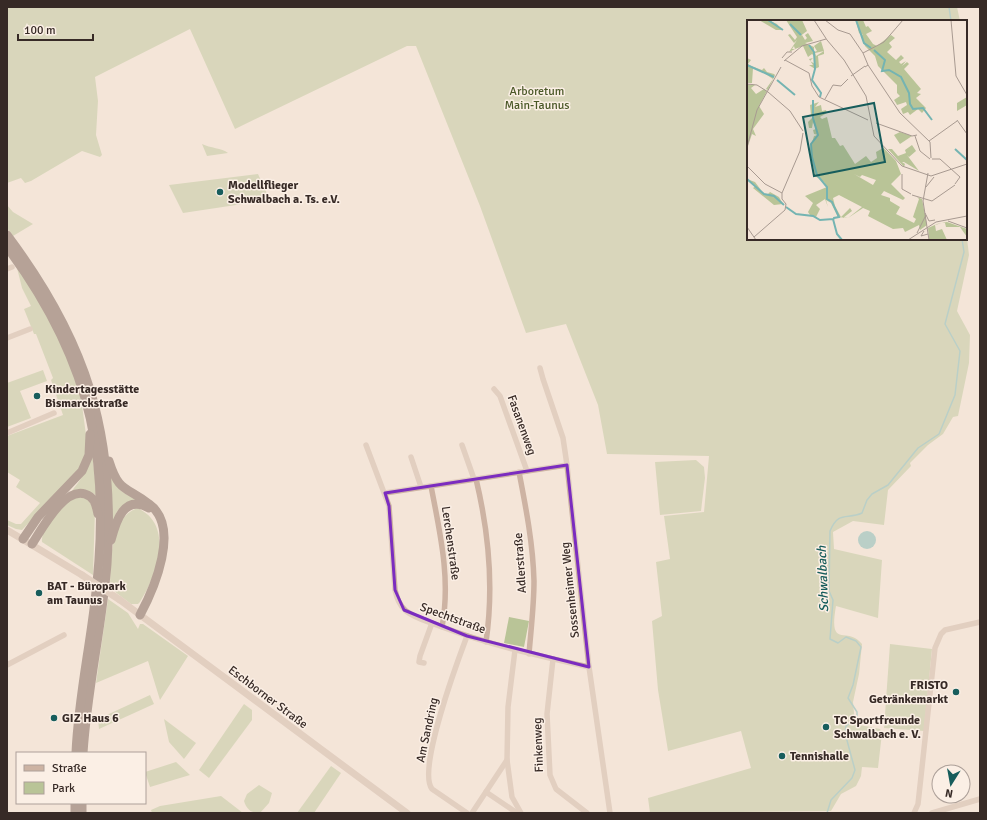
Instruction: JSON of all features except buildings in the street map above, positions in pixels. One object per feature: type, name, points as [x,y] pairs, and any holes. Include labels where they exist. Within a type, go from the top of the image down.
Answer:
[{"type":"highway","points":[[7,235],[41,284],[72,341],[89,385],[103,443],[114,476],[120,485],[128,492],[149,503],[157,512],[160,519],[163,530],[162,556],[154,584],[140,615]]},
{"type":"highway","points":[[7,247],[36,288],[58,326],[77,371],[91,421],[100,474],[100,534],[94,608],[80,704],[76,752]]},
{"type":"highway","points":[[23,539],[38,517],[82,471],[89,455],[91,421]]},
{"type":"highway","points":[[103,443],[108,495],[107,565]]},
{"type":"highway","points":[[32,544],[56,509],[68,497],[77,493],[87,494],[94,500],[100,534]]},
{"type":"highway","points":[[83,752],[87,705],[107,565],[116,522],[122,511],[133,505],[144,505],[152,510],[160,519]]},
{"type":"street","points":[[7,338],[30,329]]},
{"type":"street","name":"Sossenheimer Weg","points":[[540,368],[542,379],[563,438],[589,667],[610,813]]},
{"type":"street","name":"Fasanenweg","points":[[494,389],[500,396],[527,471]]},
{"type":"street","points":[[7,433],[54,413]]},
{"type":"street","points":[[366,445],[385,493]]},
{"type":"street","points":[[462,445],[475,479],[487,530],[491,574],[490,615],[486,642]]},
{"type":"street","points":[[411,457],[421,487]]},
{"type":"street","name":"Fasanenweg","points":[[385,493],[567,465]]},
{"type":"street","name":"Adlerstraße","points":[[519,472],[530,535],[534,579],[534,607],[529,654]]},
{"type":"street","name":"Lerchenstraße","points":[[431,486],[444,561],[446,592],[442,627]]},
{"type":"street","name":"Spechtstraße","points":[[385,493],[389,506],[397,598],[404,610],[410,614],[442,627],[486,642],[529,654],[589,667]]},
{"type":"street","name":"Eschborner Straße","points":[[7,530],[32,544],[120,600],[405,812]]},
{"type":"street","points":[[914,813],[918,804],[935,648],[941,634],[945,630],[980,622]]},
{"type":"street","points":[[424,663],[419,662],[420,656],[432,623]]},
{"type":"street","points":[[7,665],[64,635]]},
{"type":"street","name":"Am Sandring","points":[[467,636],[442,704],[428,782],[432,788],[467,813]]},
{"type":"street","points":[[515,650],[508,707],[507,760],[512,797],[521,813]]},
{"type":"street","name":"Finkenweg","points":[[553,659],[548,714],[550,775],[556,789],[587,813]]},
{"type":"street","points":[[472,813],[507,760]]},
{"type":"street","points":[[486,792],[517,813]]},
{"type":"street","points":[[932,813],[980,799]]},
{"type":"highlighted area","points":[[567,465],[589,667],[467,636],[404,610],[395,590],[389,506],[385,493]]},
{"type":"green space","name":"Arboretum Main-Taunus","points":[[7,7],[957,7],[960,20],[747,20],[747,240],[967,240],[967,238],[969,255],[957,311],[970,335],[969,363],[958,416],[953,417],[943,434],[928,445],[910,463],[911,466],[888,490],[884,525],[853,521],[833,532],[834,549],[882,560],[878,618],[836,606],[834,620],[837,633],[851,636],[862,644],[859,674],[853,702],[855,724],[880,729],[882,733],[878,768],[862,767],[861,776],[856,786],[841,794],[831,811],[650,813],[648,798],[751,768],[741,731],[668,751],[658,690],[652,621],[662,616],[656,562],[670,559],[664,516],[704,512],[709,456],[607,454],[598,405],[566,324],[526,333],[480,206],[416,46],[407,46],[235,129],[190,29],[95,77],[98,101],[96,135],[102,155],[100,157],[82,151],[31,181],[25,183],[21,178],[7,183]]},
{"type":"green space","points":[[202,144],[223,150],[228,153],[207,156]]},
{"type":"green space","name":"Modellflieger Schwalbach a. Ts. e.V.","points":[[258,174],[270,200],[183,213],[169,185]]},
{"type":"green space","points":[[7,205],[13,212],[33,224],[13,236],[7,228]]},
{"type":"green space","points":[[16,264],[61,337],[81,398],[87,442],[87,449],[82,466],[22,530],[7,525],[7,520],[16,524],[21,524],[40,503],[16,487],[20,480],[7,472],[7,436],[63,415],[51,380],[53,378],[36,334],[34,334],[24,309],[31,306],[22,288]]},
{"type":"green space","points":[[43,370],[47,381],[20,391],[31,418],[7,427],[7,383]]},
{"type":"green space","points":[[91,444],[97,496],[84,490],[71,492],[86,470]]},
{"type":"green space","points":[[696,460],[704,467],[705,478],[701,511],[660,515],[655,462]]},
{"type":"green space","points":[[107,462],[112,478],[118,488],[122,492],[143,502],[127,505],[118,510],[110,536]]},
{"type":"green space","points":[[76,496],[86,497],[95,510],[93,575],[42,542],[42,536],[54,516],[65,504]]},
{"type":"green space","points":[[137,508],[149,516],[156,526],[159,538],[159,551],[157,565],[146,591],[138,604],[131,604],[110,588],[111,566],[113,543],[116,532],[121,522],[128,514]]},
{"type":"green space","points":[[108,599],[128,613],[138,629],[140,624],[143,624],[188,656],[160,700],[148,661],[96,683]]},
{"type":"green space","points":[[509,617],[529,621],[524,647],[504,643]]},
{"type":"green space","points":[[890,644],[932,649],[924,731],[884,728]]},
{"type":"green space","points":[[150,695],[154,704],[99,729],[98,719]]},
{"type":"green space","points":[[244,704],[252,710],[252,720],[209,778],[199,770]]},
{"type":"green space","points":[[164,719],[196,743],[184,759],[169,742]]},
{"type":"green space","points":[[176,762],[190,775],[150,787],[146,772]]},
{"type":"green space","points":[[331,766],[341,773],[314,813],[297,813]]},
{"type":"green space","points":[[259,785],[272,793],[269,803],[260,813],[254,812],[246,807],[244,801],[247,794]]},
{"type":"green space","points":[[221,796],[243,813],[152,813],[151,810],[160,806]]},
{"type":"water","points":[[863,531],[871,531],[876,536],[874,547],[871,549],[863,549],[858,544],[858,536]]},
{"type":"waterway","name":"Schwalbach","points":[[949,7],[951,20]]},
{"type":"waterway","name":"Schwalbach","points":[[827,813],[831,800],[852,778],[855,770],[845,733],[846,726],[857,718],[857,712],[848,698],[853,685],[861,647],[856,641],[846,637],[838,643],[830,639],[833,600],[829,591],[830,531],[833,524],[840,518],[862,513],[867,500],[872,494],[888,485],[918,448],[939,434],[955,395],[960,351],[945,324],[964,252],[962,240]]},
{"type":"place","name":"Modellflieger Schwalbach a. Ts. e.V.","points":[[220,192]]},
{"type":"place","name":"Kindertagesstätte Bismarckstraße","points":[[37,396]]},
{"type":"place","name":"BAT - Büropark am Taunus","points":[[39,593]]},
{"type":"place","name":"FRISTO Getränkemarkt","points":[[956,692]]},
{"type":"place","name":"GIZ Haus 6","points":[[54,718]]},
{"type":"place","name":"TC Sportfreunde Schwalbach e. V.","points":[[826,727]]},
{"type":"place","name":"Tennishalle","points":[[782,756]]}]
